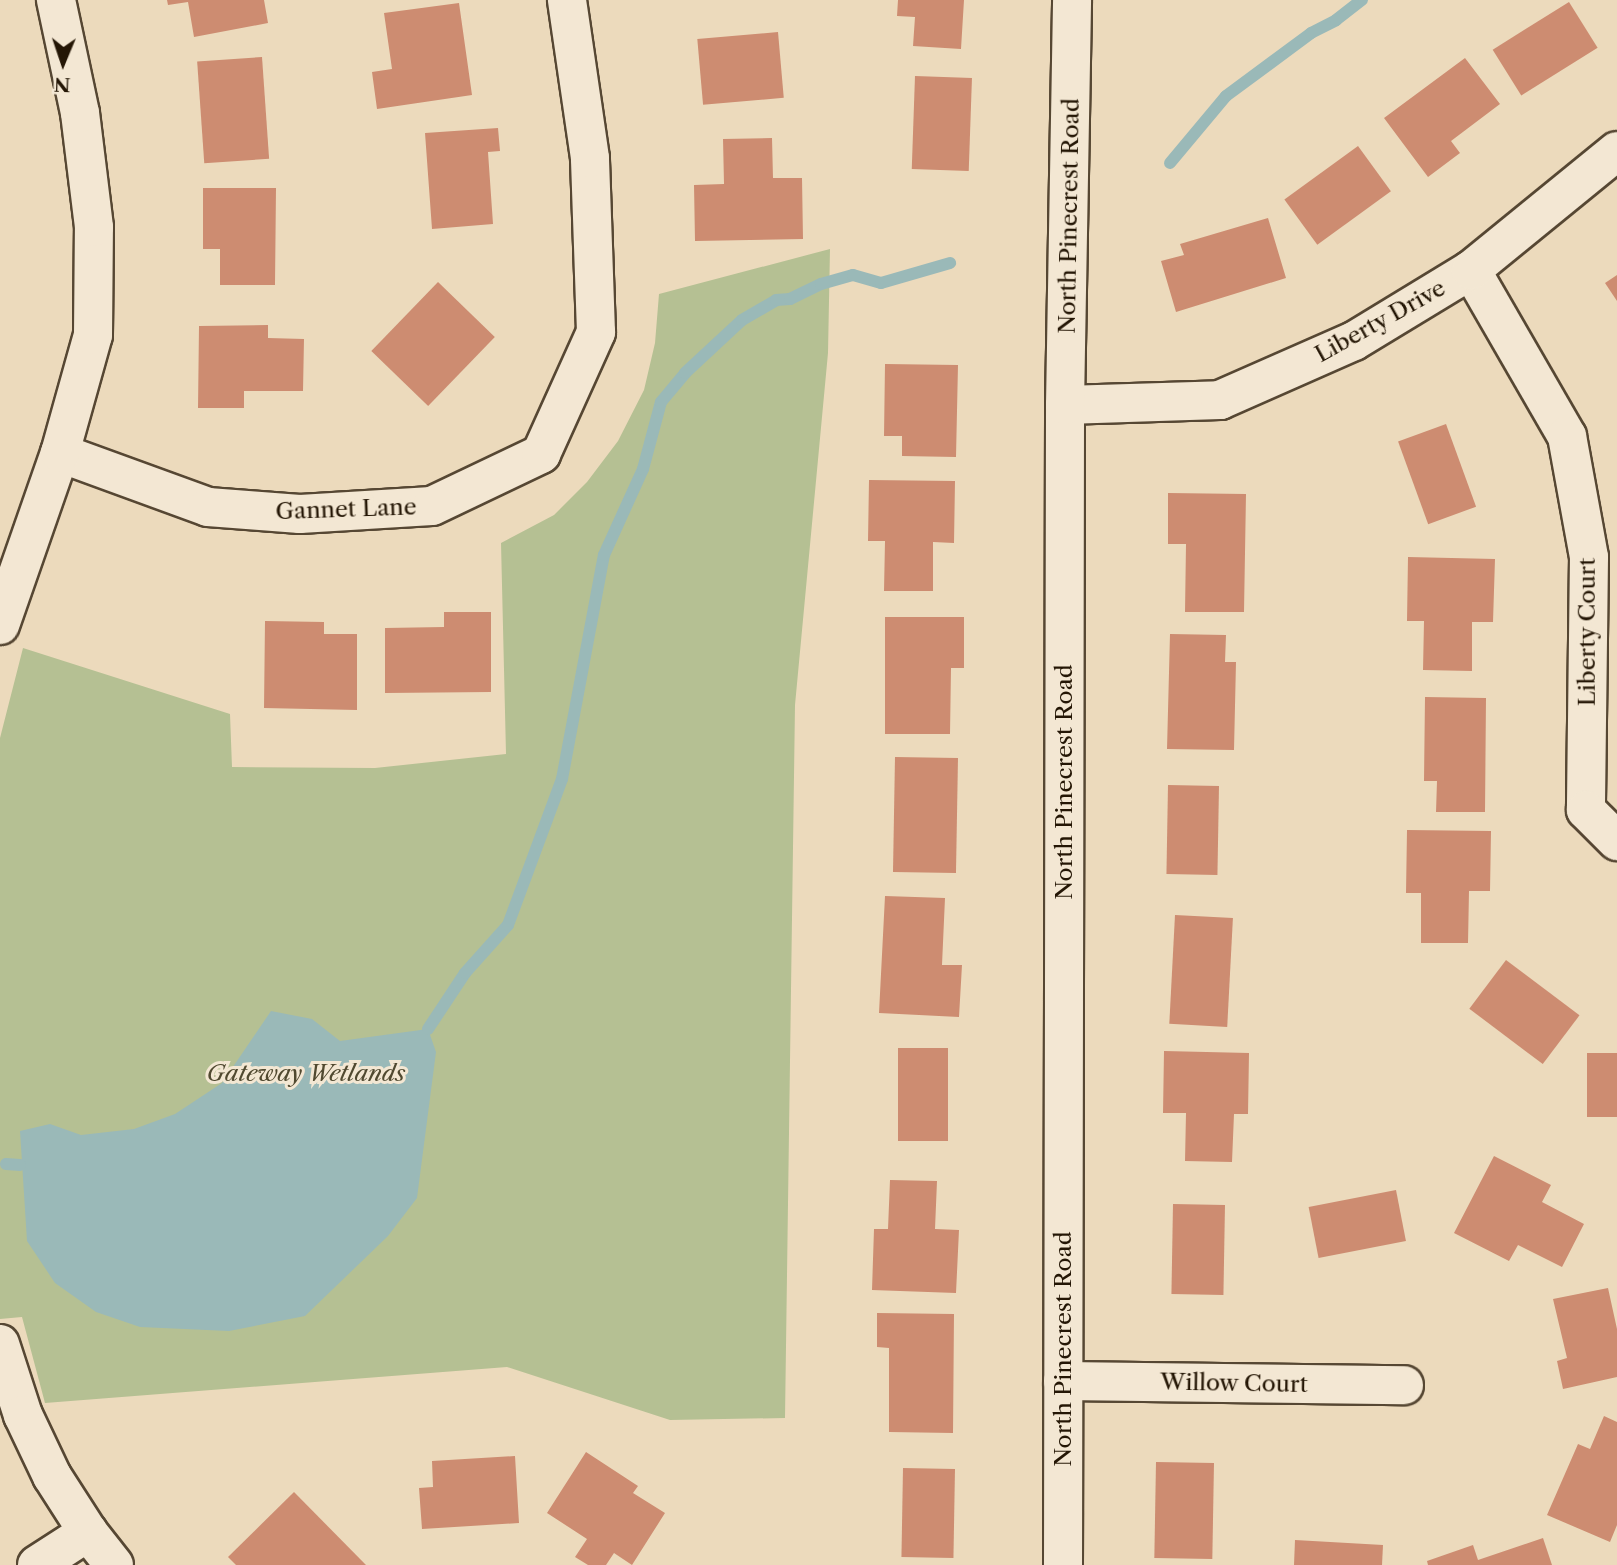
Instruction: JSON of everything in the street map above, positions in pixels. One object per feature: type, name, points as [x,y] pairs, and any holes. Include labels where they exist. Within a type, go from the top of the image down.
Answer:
[{"type":"street","points":[[0,625],[61,453],[93,335],[94,227],[80,113],[56,0]]},
{"type":"street","name":"Gannet Lane","points":[[61,453],[208,507],[300,514],[432,506],[541,453],[596,332],[590,158],[567,0]]},
{"type":"street","name":"North Pinecrest Road","points":[[1063,1565],[1065,405],[1072,0]]},
{"type":"street","name":"Liberty Drive","points":[[1065,405],[1220,400],[1354,341],[1471,270],[1617,151]]},
{"type":"street","name":"Liberty Court","points":[[1471,270],[1567,436],[1589,557],[1586,810],[1617,841]]},
{"type":"street","points":[[0,1344],[23,1415],[52,1476],[88,1532],[114,1565]]},
{"type":"street","name":"Willow Court","points":[[1063,1381],[1404,1385]]},
{"type":"street","points":[[37,1565],[88,1532]]},
{"type":"green space","name":"Gateway Wetlands","points":[[830,249],[828,353],[795,705],[785,1418],[670,1420],[507,1367],[45,1403],[22,1317],[0,1319],[0,738],[23,648],[230,714],[232,767],[375,768],[506,754],[501,543],[554,515],[587,482],[618,441],[644,390],[655,343],[659,294]]},
{"type":"water","points":[[271,1011],[312,1019],[340,1041],[428,1029],[436,1052],[417,1198],[388,1236],[305,1316],[229,1331],[140,1327],[96,1312],[55,1283],[27,1241],[20,1131],[50,1124],[81,1135],[134,1129],[175,1114],[222,1083]]},
{"type":"building","points":[[167,0],[264,0],[268,23],[194,37],[188,2],[168,5]]},
{"type":"building","points":[[898,0],[964,0],[961,49],[913,46],[915,17],[897,16]]},
{"type":"building","points":[[1569,2],[1598,48],[1521,95],[1493,50]]},
{"type":"building","points":[[459,3],[472,95],[377,109],[372,72],[392,69],[384,13]]},
{"type":"building","points":[[778,32],[784,98],[703,105],[697,39]]},
{"type":"building","points":[[262,57],[269,159],[204,163],[197,62]]},
{"type":"building","points":[[1465,58],[1500,104],[1451,141],[1460,153],[1428,177],[1384,118]]},
{"type":"building","points":[[915,76],[972,78],[969,171],[912,169]]},
{"type":"building","points":[[498,128],[500,151],[488,152],[493,224],[432,229],[425,133]]},
{"type":"building","points":[[772,138],[773,178],[802,178],[803,239],[695,241],[694,185],[724,184],[723,139]]},
{"type":"building","points":[[1358,146],[1391,191],[1317,245],[1284,199]]},
{"type":"building","points":[[203,188],[276,188],[275,285],[220,285],[220,249],[203,249]]},
{"type":"building","points":[[1268,218],[1286,278],[1176,312],[1161,261],[1184,255],[1180,244]]},
{"type":"building","points":[[1617,275],[1617,301],[1605,283]]},
{"type":"building","points":[[438,282],[495,337],[428,406],[371,351]]},
{"type":"building","points":[[268,325],[268,338],[304,339],[303,391],[244,391],[244,408],[198,408],[199,326]]},
{"type":"building","points":[[885,364],[958,365],[956,457],[902,456],[902,436],[884,436]]},
{"type":"building","points":[[1446,424],[1476,507],[1428,524],[1398,441]]},
{"type":"building","points":[[869,480],[955,481],[954,543],[933,542],[933,591],[884,591],[885,541],[868,541]]},
{"type":"building","points":[[1168,493],[1246,494],[1244,612],[1185,612],[1186,544],[1168,544]]},
{"type":"building","points":[[1408,557],[1495,559],[1493,622],[1472,622],[1472,671],[1423,670],[1424,621],[1407,621]]},
{"type":"building","points":[[444,612],[491,612],[491,692],[385,693],[385,628],[444,627]]},
{"type":"building","points":[[885,617],[964,617],[964,668],[951,668],[950,734],[885,734]]},
{"type":"building","points":[[265,621],[324,622],[324,634],[357,634],[357,710],[264,708]]},
{"type":"building","points":[[1170,634],[1226,635],[1225,662],[1236,662],[1234,750],[1167,749]]},
{"type":"building","points":[[1425,697],[1486,698],[1485,812],[1436,812],[1437,781],[1424,781]]},
{"type":"building","points":[[895,757],[958,758],[956,873],[893,872]]},
{"type":"building","points":[[1168,785],[1219,786],[1217,875],[1166,874]]},
{"type":"building","points":[[1407,830],[1491,831],[1490,891],[1469,891],[1468,943],[1421,943],[1421,893],[1406,893]]},
{"type":"building","points":[[885,896],[945,898],[942,965],[962,965],[959,1017],[879,1013]]},
{"type":"building","points":[[1175,915],[1233,918],[1227,1027],[1169,1024]]},
{"type":"building","points":[[1506,960],[1579,1015],[1543,1064],[1469,1009]]},
{"type":"building","points":[[898,1048],[948,1048],[948,1141],[898,1141]]},
{"type":"building","points":[[1164,1051],[1249,1053],[1248,1114],[1234,1114],[1232,1162],[1185,1161],[1186,1113],[1163,1113]]},
{"type":"building","points":[[1587,1053],[1617,1053],[1617,1117],[1587,1117]]},
{"type":"building","points":[[1494,1156],[1551,1185],[1542,1202],[1584,1224],[1562,1267],[1518,1245],[1509,1261],[1454,1233]]},
{"type":"building","points":[[890,1180],[937,1181],[935,1229],[959,1230],[956,1293],[872,1290],[874,1229],[888,1229]]},
{"type":"building","points":[[1396,1190],[1406,1241],[1319,1258],[1309,1207]]},
{"type":"building","points":[[1173,1204],[1225,1205],[1223,1295],[1171,1294]]},
{"type":"building","points":[[1608,1288],[1617,1329],[1617,1377],[1563,1389],[1557,1361],[1567,1358],[1553,1299]]},
{"type":"building","points":[[877,1313],[954,1314],[953,1433],[889,1432],[889,1348],[877,1347]]},
{"type":"building","points":[[1604,1416],[1617,1422],[1617,1525],[1610,1542],[1547,1515],[1578,1444],[1590,1449]]},
{"type":"building","points":[[586,1452],[638,1486],[633,1493],[665,1513],[632,1565],[614,1553],[606,1565],[588,1565],[575,1557],[587,1539],[547,1513]]},
{"type":"building","points":[[515,1456],[519,1523],[422,1529],[419,1488],[433,1487],[432,1461]]},
{"type":"building","points":[[1156,1462],[1214,1463],[1212,1559],[1154,1558]]},
{"type":"building","points":[[903,1468],[955,1469],[953,1558],[901,1557]]},
{"type":"building","points":[[294,1492],[366,1565],[236,1565],[228,1557]]},
{"type":"building","points":[[1543,1538],[1552,1565],[1428,1565],[1427,1561],[1473,1545],[1478,1560]]},
{"type":"building","points":[[1295,1540],[1383,1545],[1382,1565],[1294,1565]]},
{"type":"waterway","points":[[1170,163],[1226,96],[1311,33],[1336,20],[1362,0]]},
{"type":"waterway","points":[[428,1029],[465,973],[508,925],[562,779],[604,555],[643,469],[661,402],[685,373],[742,320],[776,300],[790,299],[821,284],[853,275],[881,283],[950,263]]},
{"type":"waterway","points":[[6,1164],[20,1165]]}]
